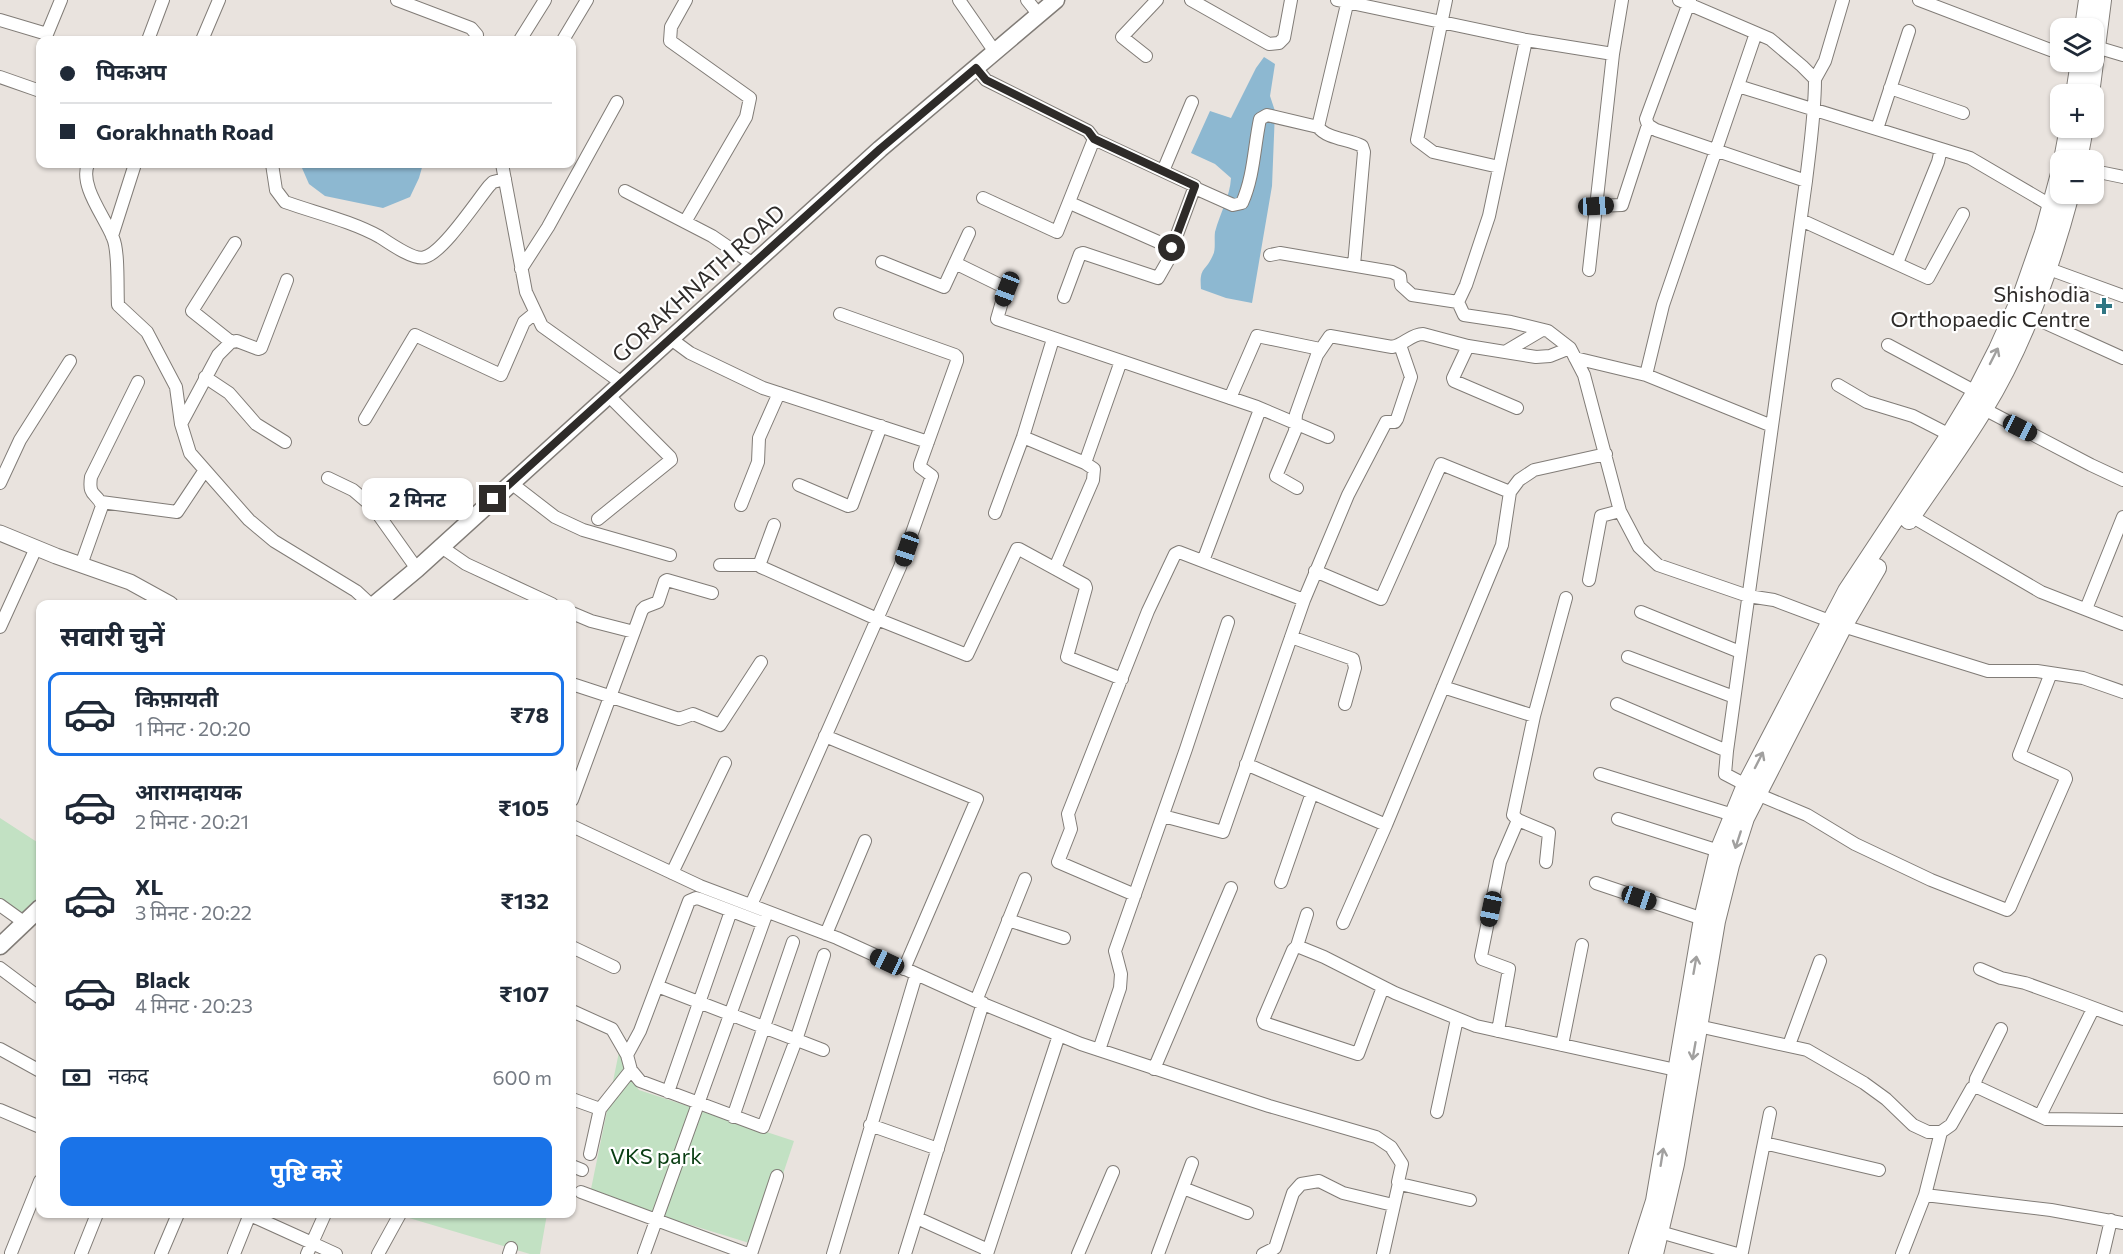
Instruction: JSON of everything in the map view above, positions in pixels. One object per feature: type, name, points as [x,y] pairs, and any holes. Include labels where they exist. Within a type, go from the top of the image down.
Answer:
[{"type":"main road","name":"GORAKHNATH ROAD","points":[[382,600],[880,149],[1056,0]]},
{"type":"main road","points":[[2085,18],[2088,0]]},
{"type":"main road","points":[[2100,18],[2102,0]]},
{"type":"main road","points":[[1638,1254],[1655,1201],[1703,919],[1719,851],[1733,815],[1752,790],[1837,624],[1866,585],[1984,409],[2030,316],[2049,269],[2067,204]]},
{"type":"main road","points":[[1837,624],[1847,591],[1976,392],[2023,293],[2052,206]]},
{"type":"main road","points":[[1654,1254],[1675,1164],[1716,921],[1752,790]]},
{"type":"main road","points":[[0,946],[36,912]]},
{"type":"street","points":[[0,20],[47,34],[61,0]]},
{"type":"street","points":[[150,36],[163,0]]},
{"type":"street","points":[[204,36],[219,0]]},
{"type":"street","points":[[397,0],[471,28],[476,36]]},
{"type":"street","points":[[522,36],[545,0]]},
{"type":"street","points":[[565,36],[587,0]]},
{"type":"street","points":[[685,222],[746,117],[750,98],[670,41],[671,27],[686,0]]},
{"type":"street","points":[[959,0],[995,52]]},
{"type":"street","points":[[1027,0],[1038,15]]},
{"type":"street","points":[[1146,56],[1122,37],[1157,0]]},
{"type":"street","points":[[1191,0],[1269,44],[1279,43],[1284,38],[1291,0]]},
{"type":"street","points":[[1446,0],[1417,141],[1433,152],[1499,167]]},
{"type":"street","points":[[1589,270],[1612,54],[1622,0]]},
{"type":"street","points":[[1843,0],[1825,61],[1815,79],[1815,111],[1806,182],[1725,774],[1752,790],[1807,815],[1855,844],[1931,880],[2007,910],[2066,779],[2065,776],[2019,755],[2050,673]]},
{"type":"street","points":[[1921,0],[2050,50]]},
{"type":"street","points":[[1318,127],[1344,1],[1526,40],[1612,54]]},
{"type":"street","points":[[1596,206],[1622,205],[1648,125],[1646,119],[1685,1],[1770,39],[1815,79]]},
{"type":"street","points":[[1877,129],[1909,31]]},
{"type":"street","points":[[1646,375],[1663,305],[1756,33]]},
{"type":"street","points":[[1526,40],[1488,216],[1466,285],[1458,302],[1464,315],[1548,331],[1572,353],[1584,375],[1620,511],[1639,547],[1658,565],[1748,596],[1773,600],[1837,624],[1988,671],[2050,673],[2083,678],[2123,692]]},
{"type":"street","points":[[2104,49],[2123,55]]},
{"type":"street","points":[[976,68],[986,80],[1088,131],[1094,139],[1233,205],[1242,203],[1247,190],[1260,119],[1267,115],[1318,127],[1322,132],[1356,142],[1362,146],[1364,152],[1354,266]]},
{"type":"street","points":[[0,77],[36,90]]},
{"type":"street","points":[[1738,86],[1956,152],[2052,206]]},
{"type":"street","points":[[1890,88],[1963,113]]},
{"type":"street","points":[[521,269],[548,227],[617,102]]},
{"type":"street","points":[[1162,171],[1192,102]]},
{"type":"street","points":[[1648,125],[1806,182]]},
{"type":"street","points":[[983,198],[1057,232],[1094,139]]},
{"type":"street","points":[[1897,263],[1938,162],[1941,149]]},
{"type":"street","points":[[87,168],[85,174],[87,185],[115,240],[118,305],[147,332],[176,387],[181,424],[190,453],[249,520],[274,541],[373,600]]},
{"type":"street","points":[[112,236],[134,168]]},
{"type":"street","points":[[273,168],[276,190],[285,202],[375,235],[421,258],[427,257],[448,238],[493,182],[505,179]]},
{"type":"street","points":[[503,168],[525,292],[542,327],[622,383]]},
{"type":"street","points":[[2104,173],[2123,177]]},
{"type":"street","points":[[1064,297],[1080,254],[1083,253],[1158,278],[1170,257],[1195,188]]},
{"type":"street","points":[[625,191],[712,236],[753,264]]},
{"type":"street","points":[[1070,203],[1172,248]]},
{"type":"street","points":[[1801,220],[1930,278],[1963,214]]},
{"type":"street","points":[[882,262],[943,287],[946,286],[969,233]]},
{"type":"street","points":[[231,342],[192,311],[235,243]]},
{"type":"street","points":[[1270,255],[1280,253],[1392,272],[1400,276],[1401,285],[1412,295],[1458,302]]},
{"type":"street","points":[[955,263],[1006,288],[997,319],[1257,407],[1328,437]]},
{"type":"street","points":[[2049,269],[2123,296]]},
{"type":"street","points":[[181,424],[218,355],[231,342],[237,341],[261,348],[286,280]]},
{"type":"street","points":[[365,420],[415,335],[501,375],[524,321],[535,313]]},
{"type":"street","points":[[751,905],[900,567],[932,476],[919,465],[957,357],[840,314]]},
{"type":"street","points":[[2030,316],[2123,358]]},
{"type":"street","points":[[1506,352],[1542,330]]},
{"type":"street","points":[[1297,488],[1276,476],[1295,431],[1296,414],[1320,349],[1328,337],[1334,335],[1392,347],[1419,334],[1468,346],[1543,357],[1572,353],[1646,375],[1772,426]]},
{"type":"street","points":[[1230,398],[1257,336],[1320,349]]},
{"type":"street","points":[[671,339],[690,353],[763,388],[928,442]]},
{"type":"street","points":[[995,513],[1023,436],[1053,339]]},
{"type":"street","points":[[1163,816],[1223,832],[1315,571],[1348,495],[1386,421],[1395,422],[1397,419],[1411,377],[1400,345]]},
{"type":"street","points":[[1888,345],[1976,392]]},
{"type":"street","points":[[1468,346],[1453,378],[1454,381],[1516,408]]},
{"type":"street","points":[[0,483],[20,440],[69,361]]},
{"type":"street","points":[[1085,463],[1121,361]]},
{"type":"street","points":[[205,377],[229,393],[256,424],[285,442]]},
{"type":"street","points":[[138,382],[91,477],[90,487],[94,497],[101,502],[177,512],[205,470]]},
{"type":"street","points":[[1838,385],[1867,402],[1913,416],[1950,435]]},
{"type":"street","points":[[741,505],[758,462],[759,438],[779,393]]},
{"type":"street","points":[[598,519],[671,460],[608,395]]},
{"type":"street","points":[[1203,561],[1259,412],[1257,407]]},
{"type":"street","points":[[1984,409],[2123,480]]},
{"type":"street","points":[[799,485],[848,506],[852,505],[880,426]]},
{"type":"street","points":[[1023,436],[1094,469],[1093,480],[1055,568]]},
{"type":"street","points":[[1343,923],[1502,545],[1510,492],[1519,480],[1534,470],[1606,454]]},
{"type":"street","points":[[1315,571],[1381,598],[1441,464],[1510,492]]},
{"type":"street","points":[[328,478],[353,490],[374,507],[417,569]]},
{"type":"street","points":[[511,483],[555,517],[584,530],[670,555]]},
{"type":"street","points":[[81,565],[102,506],[101,502]]},
{"type":"street","points":[[1589,580],[1601,516],[1620,511]]},
{"type":"street","points":[[1911,516],[2041,592],[2123,624]]},
{"type":"street","points":[[2086,609],[2123,517]]},
{"type":"street","points":[[759,565],[774,525]]},
{"type":"street","points":[[0,533],[130,582],[163,600]]},
{"type":"street","points":[[440,546],[466,564],[543,600]]},
{"type":"street","points":[[0,625],[36,548]]},
{"type":"street","points":[[720,565],[759,565],[877,619],[967,655],[1017,549],[1086,586],[1067,657],[1122,680]]},
{"type":"street","points":[[1135,895],[1059,862],[1071,829],[1068,814],[1149,611],[1175,554],[1179,552],[1304,600]]},
{"type":"street","points":[[576,789],[642,610],[658,602],[666,580],[712,593]]},
{"type":"street","points":[[1546,862],[1549,833],[1518,820],[1513,815],[1534,716],[1566,598]]},
{"type":"street","points":[[1641,612],[1740,652]]},
{"type":"street","points":[[576,615],[634,632]]},
{"type":"street","points":[[1099,1050],[1120,988],[1121,974],[1115,951],[1228,622]]},
{"type":"street","points":[[1291,637],[1353,659],[1355,668],[1345,704]]},
{"type":"street","points":[[1628,657],[1734,697]]},
{"type":"street","points":[[576,685],[679,719],[696,714],[720,725],[761,662]]},
{"type":"street","points":[[1443,687],[1534,716]]},
{"type":"street","points":[[1617,704],[1727,751]]},
{"type":"street","points":[[825,736],[977,799],[904,969]]},
{"type":"street","points":[[672,873],[725,763]]},
{"type":"street","points":[[1246,764],[1386,825]]},
{"type":"street","points":[[1600,774],[1733,815]]},
{"type":"street","points":[[1281,882],[1312,793]]},
{"type":"street","points":[[1618,819],[1719,851]]},
{"type":"street","points":[[1498,1031],[1509,969],[1481,956],[1500,862],[1518,820]]},
{"type":"street","points":[[576,828],[700,886],[751,905],[765,917]]},
{"type":"street","points":[[826,934],[865,841]]},
{"type":"street","points":[[905,1254],[939,1149],[980,1002],[1024,879]]},
{"type":"street","points":[[1596,883],[1703,919]]},
{"type":"street","points":[[1154,1069],[1231,888]]},
{"type":"street","points":[[627,1055],[640,1031],[689,901],[696,898],[731,911],[765,917],[826,934],[916,975],[1099,1050],[1269,1107],[1376,1137],[1391,1147],[1402,1164],[1383,1254]]},
{"type":"street","points":[[0,905],[25,922]]},
{"type":"street","points":[[668,1092],[731,911]]},
{"type":"street","points":[[1307,914],[1297,946],[1288,960],[1263,1020],[1264,1023],[1358,1054],[1383,987]]},
{"type":"street","points":[[644,1254],[765,917]]},
{"type":"street","points":[[1008,920],[1064,938]]},
{"type":"street","points":[[733,1117],[793,942]]},
{"type":"street","points":[[1562,1045],[1581,945]]},
{"type":"street","points":[[1297,946],[1383,987],[1476,1026],[1676,1070]]},
{"type":"street","points":[[576,949],[614,967]]},
{"type":"street","points":[[576,1013],[612,1029],[627,1055],[631,1070],[640,1082],[733,1117],[764,1126],[824,955]]},
{"type":"street","points":[[1789,1045],[1820,961]]},
{"type":"street","points":[[0,968],[36,995]]},
{"type":"street","points":[[1980,969],[2123,1019]]},
{"type":"street","points":[[832,1254],[916,975]]},
{"type":"street","points":[[657,986],[823,1050]]},
{"type":"street","points":[[2040,1116],[2093,1009]]},
{"type":"street","points":[[1437,1112],[1457,1018]]},
{"type":"street","points":[[1698,1026],[1765,1042],[1789,1045],[1818,1055],[1886,1099],[1920,1130],[1941,1132],[1951,1125],[1975,1086],[1976,1078],[2001,1029]]},
{"type":"street","points":[[917,1218],[987,1252],[1059,1035]]},
{"type":"street","points":[[0,1049],[36,1069]]},
{"type":"street","points":[[590,1154],[600,1109],[631,1070]]},
{"type":"street","points":[[1975,1086],[2040,1116],[2055,1120],[2123,1120]]},
{"type":"street","points":[[576,1100],[600,1109]]},
{"type":"street","points":[[0,1110],[36,1125]]},
{"type":"street","points":[[1660,1232],[1734,1253],[1742,1252],[1770,1113]]},
{"type":"street","points":[[870,1125],[939,1149]]},
{"type":"street","points":[[1902,1254],[1925,1195],[1941,1132]]},
{"type":"street","points":[[1764,1143],[1879,1170]]},
{"type":"street","points":[[1158,1254],[1192,1163]]},
{"type":"street","points":[[1078,1254],[1113,1172]]},
{"type":"street","points":[[581,1192],[749,1254],[777,1176]]},
{"type":"street","points":[[1263,1254],[1275,1248],[1293,1193],[1301,1184],[1318,1181],[1342,1193],[1393,1205]]},
{"type":"street","points":[[1399,1183],[1470,1200]]},
{"type":"street","points":[[1183,1188],[1247,1213]]},
{"type":"street","points":[[11,1253],[36,1191]]},
{"type":"street","points":[[1925,1195],[2117,1221],[2103,1254]]},
{"type":"street","points":[[81,1254],[95,1218]]},
{"type":"street","points":[[161,1254],[176,1218]]},
{"type":"street","points":[[234,1254],[248,1218]]},
{"type":"street","points":[[256,1218],[310,1248],[336,1254]]},
{"type":"street","points":[[310,1248],[323,1218]]},
{"type":"street","points":[[378,1254],[398,1218]]},
{"type":"green space","points":[[0,818],[36,841],[36,910],[25,920],[0,902]]},
{"type":"green space","name":"VKS park","points":[[620,1047],[628,1076],[639,1090],[794,1141],[759,1246],[590,1194]]},
{"type":"green space","points":[[409,1218],[546,1218],[540,1254],[530,1254]]},
{"type":"water","points":[[1264,57],[1275,64],[1270,96],[1275,111],[1272,186],[1252,303],[1226,298],[1201,289],[1201,276],[1214,253],[1215,232],[1227,198],[1231,178],[1215,164],[1191,153],[1210,111],[1231,118],[1256,68]]},
{"type":"water","points":[[302,168],[422,168],[410,197],[383,208],[325,196],[309,184]]},
{"type":"place","name":"Shishodia Orthopaedic Centre","points":[[2104,306]]},
{"type":"route","points":[[493,499],[880,149],[976,68],[986,80],[1088,131],[1094,139],[1195,186],[1172,248]]}]
